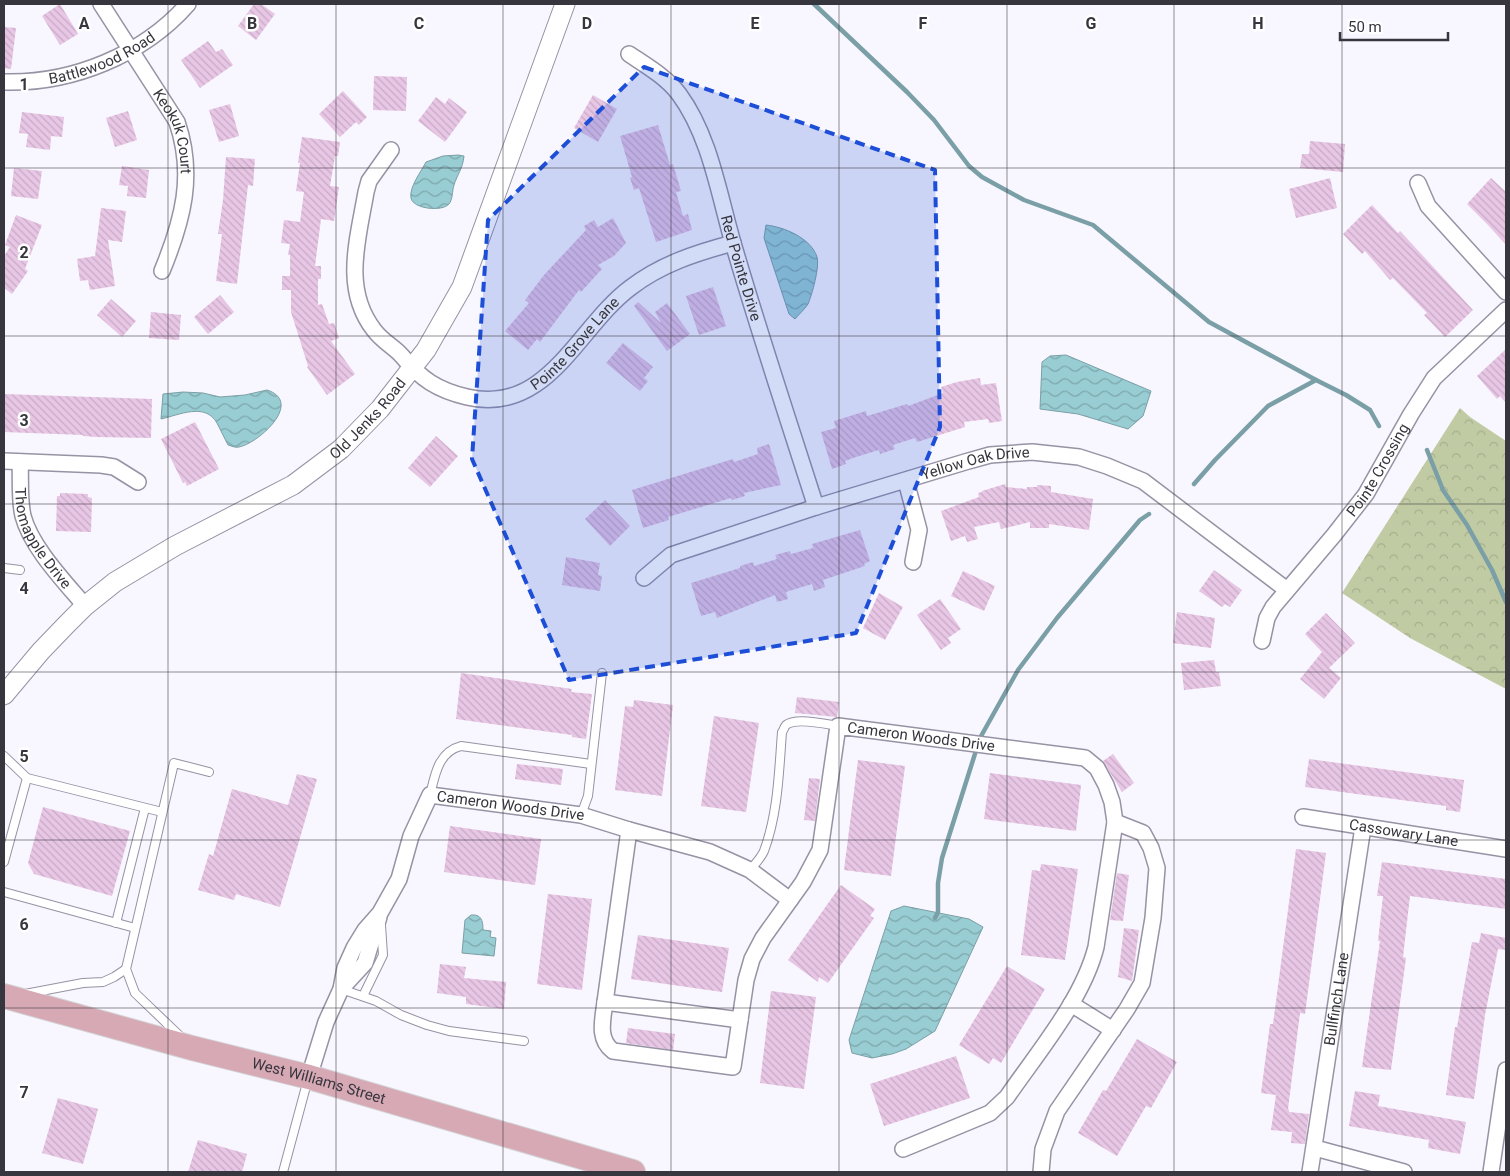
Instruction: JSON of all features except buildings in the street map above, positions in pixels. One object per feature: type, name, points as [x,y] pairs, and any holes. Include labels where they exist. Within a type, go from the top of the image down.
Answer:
[{"type":"main road","name":"West Williams Street","points":[[6,996],[192,1048],[309,1078],[633,1172]]},
{"type":"street","name":"Keokuk Court","points":[[101,4],[177,122],[182,136],[187,173],[176,238],[162,271]]},
{"type":"street","name":"Battlewood Road","points":[[4,82],[27,82],[92,68],[132,50],[171,21],[188,4]]},
{"type":"street","name":"Old Jenks Road","points":[[4,695],[41,651],[85,606],[115,582],[175,546],[293,485],[341,449],[380,409],[412,369],[437,332],[462,287],[565,4]]},
{"type":"street","name":"Red Pointe Drive","points":[[630,54],[666,80],[679,94],[698,128],[716,179],[733,243],[816,507]]},
{"type":"street","name":"Pointe Grove Lane","points":[[391,150],[369,181],[366,192],[354,267],[355,285],[364,315],[383,341],[399,353],[412,369],[428,382],[452,394],[479,399],[512,396],[541,381],[570,353],[616,300],[647,276],[677,260],[733,243]]},
{"type":"street","points":[[1418,183],[1428,206],[1506,292]]},
{"type":"street","name":"Pointe Crossing","points":[[1262,641],[1267,618],[1273,607],[1366,494],[1411,414],[1434,378],[1506,310]]},
{"type":"street","name":"Yellow Oak Drive","points":[[644,578],[671,555],[816,507],[990,455],[1032,452],[1080,457],[1143,481],[1287,590]]},
{"type":"street","points":[[4,461],[114,467],[138,482]]},
{"type":"street","name":"Thomapple Drive","points":[[20,462],[20,501],[28,529],[38,548],[85,606]]},
{"type":"street","points":[[906,481],[918,530],[912,562]]},
{"type":"street","name":"Cameron Woods Drive","points":[[605,1002],[603,1039],[606,1046],[613,1051],[733,1067],[746,980],[752,959],[763,938],[803,882],[820,850],[838,726],[1085,758],[1098,768],[1106,785],[1112,802],[1114,822],[1096,947],[1091,966],[1071,1004],[999,1106],[990,1113],[902,1149]]},
{"type":"street","name":"Cameron Woods Drive","points":[[309,1078],[326,1022],[341,989],[365,963],[380,913],[399,879],[411,836],[430,795],[581,815],[710,852],[750,870],[790,900]]},
{"type":"street","name":"Cassowary Lane","points":[[1303,817],[1506,849]]},
{"type":"street","points":[[1041,1172],[1043,1149],[1057,1111],[1113,1030],[1142,983],[1153,918],[1158,868],[1143,833],[1114,822]]},
{"type":"street","name":"Bullfinch Lane","points":[[1310,1172],[1362,827]]},
{"type":"street","points":[[629,830],[605,1002],[740,1020]]},
{"type":"street","points":[[1071,1004],[1113,1030]]},
{"type":"street","points":[[1491,1172],[1506,1070]]},
{"type":"street","points":[[1315,1148],[1404,1172]]},
{"type":"lane","points":[[4,568],[20,570]]},
{"type":"lane","points":[[581,815],[588,796],[602,673]]},
{"type":"lane","points":[[750,870],[763,853],[770,831],[777,788],[782,732],[786,725],[801,721],[838,726]]},
{"type":"lane","points":[[430,795],[437,768],[444,754],[451,749],[461,746],[591,764]]},
{"type":"lane","points":[[4,756],[27,778],[162,812]]},
{"type":"lane","points":[[192,1048],[135,993],[126,969],[174,763],[209,772]]},
{"type":"lane","points":[[4,862],[27,778]]},
{"type":"lane","points":[[116,923],[146,808]]},
{"type":"lane","points":[[4,892],[135,928]]},
{"type":"lane","points":[[363,996],[383,955],[380,913]]},
{"type":"lane","points":[[6,996],[83,983],[103,982],[126,969]]},
{"type":"lane","points":[[341,989],[363,996],[427,1026],[524,1042]]},
{"type":"lane","points":[[283,1172],[309,1078]]},
{"type":"highlighted area","points":[[644,67],[935,170],[940,427],[856,633],[569,680],[472,459],[488,220]]},
{"type":"green space","points":[[1460,408],[1506,441],[1506,689],[1410,638],[1342,593]]},
{"type":"water","points":[[443,156],[464,156],[449,204],[434,209],[422,207],[413,202],[411,198],[412,189],[426,162]]},
{"type":"water","points":[[766,225],[781,228],[803,239],[814,250],[817,257],[817,273],[810,300],[795,319],[789,314],[764,238]]},
{"type":"water","points":[[1066,355],[1151,391],[1143,416],[1128,429],[1078,414],[1040,409],[1042,362],[1050,356]]},
{"type":"water","points":[[267,390],[277,396],[281,403],[280,412],[274,422],[257,438],[239,447],[228,445],[217,423],[206,413],[199,411],[183,413],[161,419],[163,394],[203,393],[220,397],[245,395]]},
{"type":"water","points":[[904,906],[969,919],[983,927],[935,1031],[906,1049],[892,1054],[872,1058],[852,1053],[849,1040],[891,911]]},
{"type":"water","points":[[471,915],[479,917],[482,921],[483,930],[491,931],[490,937],[496,938],[494,956],[462,953],[465,920]]},
{"type":"waterway","points":[[814,4],[907,92],[934,120],[969,166],[982,177],[1024,200],[1093,225],[1209,322],[1346,395],[1370,410],[1379,426]]},
{"type":"waterway","points":[[1194,484],[1268,406],[1316,380]]},
{"type":"waterway","points":[[1427,450],[1443,490],[1467,525],[1492,570],[1506,602]]},
{"type":"waterway","points":[[935,918],[938,912],[938,883],[942,858],[980,738],[1018,670],[1057,618],[1140,520],[1149,514]]}]
